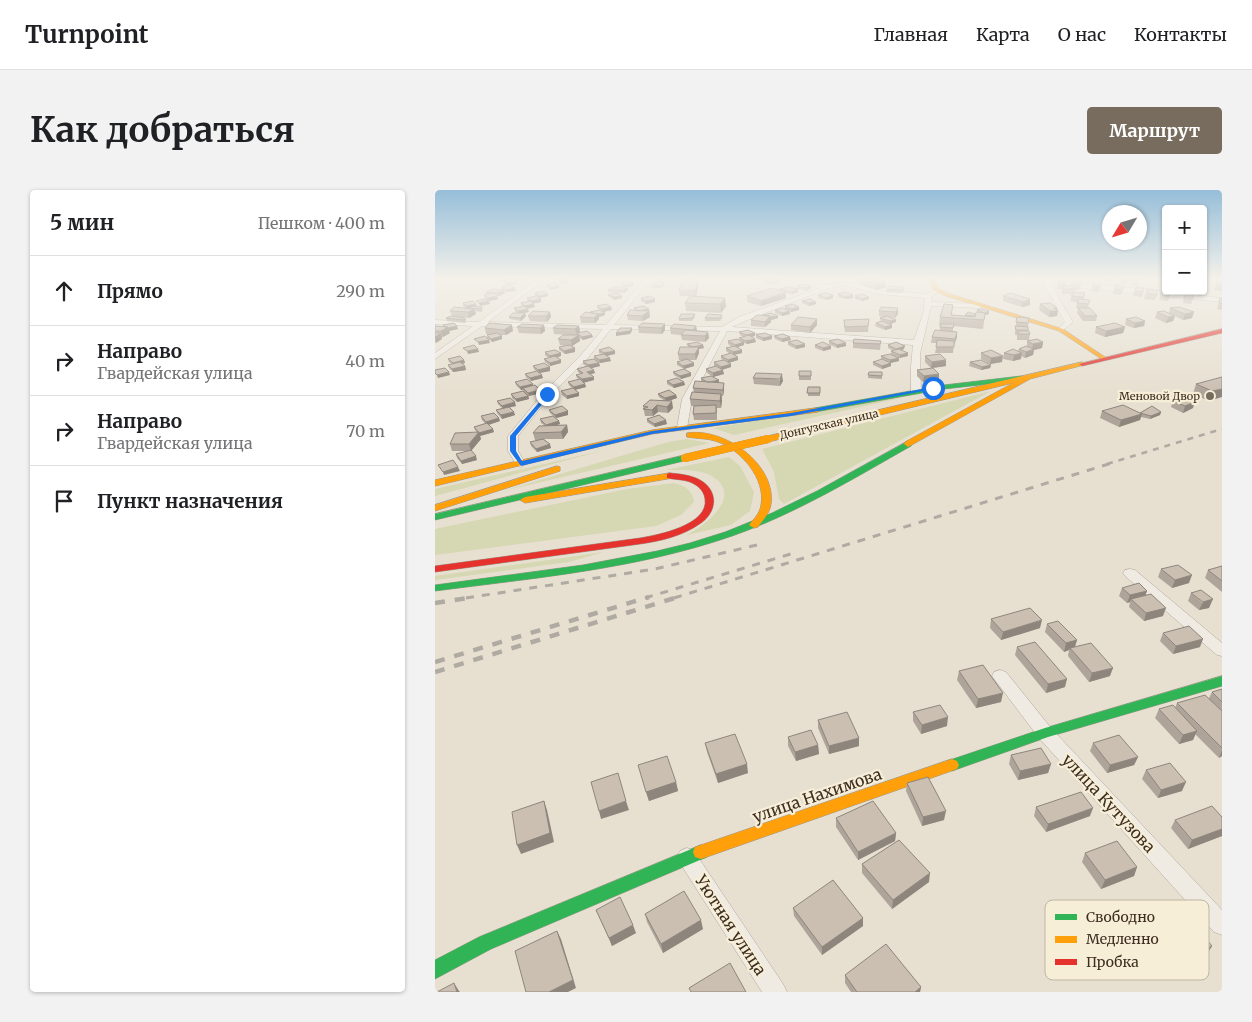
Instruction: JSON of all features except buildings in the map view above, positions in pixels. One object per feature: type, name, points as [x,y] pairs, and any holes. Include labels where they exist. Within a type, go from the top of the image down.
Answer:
[{"type":"main road","points":[[1021,316],[1061,330],[1105,359]]},
{"type":"main road","name":"Донгузская улица","points":[[435,516],[1222,331]]},
{"type":"main road","points":[[435,483],[652,432],[791,414],[915,391],[983,381],[1027,378]]},
{"type":"main road","points":[[435,588],[569,570],[647,557],[709,541],[753,525],[825,490],[1027,378]]},
{"type":"main road","points":[[603,456],[641,445],[685,436],[713,437],[724,441],[732,445],[750,463],[765,490],[766,502],[763,512],[753,525]]},
{"type":"main road","points":[[435,508],[564,467]]},
{"type":"main road","points":[[435,569],[661,537],[692,525],[705,515],[711,504],[711,494],[695,480],[680,476],[660,477],[475,508]]},
{"type":"main road","name":"улица Нахимова","points":[[435,970],[485,942],[687,857],[1045,733],[1222,681]]},
{"type":"street","points":[[435,357],[490,316]]},
{"type":"street","points":[[521,464],[513,451],[513,436],[547,394],[584,357],[619,316]]},
{"type":"street","points":[[682,428],[687,399],[723,335],[725,328],[749,316]]},
{"type":"street","points":[[915,391],[917,343],[925,316]]},
{"type":"street","points":[[1061,330],[1069,322],[1066,316]]},
{"type":"street","points":[[435,322],[545,328],[611,326],[725,328],[917,343]]},
{"type":"street","points":[[1130,573],[1222,651]]},
{"type":"street","name":"улица Кутузова","points":[[1000,676],[1045,733],[1199,900]]},
{"type":"street","name":"Уютная улица","points":[[687,857],[775,992]]},
{"type":"street","name":"улица Кутузова","points":[[1209,911],[1222,925]]},
{"type":"green space","points":[[991,391],[784,504],[779,499],[774,472],[762,449]]},
{"type":"green space","points":[[901,398],[734,435],[713,428],[888,399]]},
{"type":"green space","points":[[687,439],[710,443],[503,491],[668,442]]},
{"type":"green space","points":[[605,450],[435,496],[435,489]]},
{"type":"green space","points":[[729,457],[740,466],[754,492],[750,511],[731,525],[687,535],[705,523],[720,507],[724,498],[724,490],[719,482],[703,472],[666,470]]},
{"type":"green space","points":[[674,483],[688,489],[692,494],[694,502],[681,515],[656,526],[435,555],[435,529],[627,489]]},
{"type":"green space","points":[[604,552],[569,562],[435,580],[435,576]]},
{"type":"railway","points":[[1107,464],[1222,429]]},
{"type":"railway","points":[[674,598],[1112,463]]},
{"type":"railway","points":[[466,598],[655,569],[761,544]]},
{"type":"railway","points":[[645,598],[794,553]]},
{"type":"railway","points":[[435,603],[474,597]]},
{"type":"railway","points":[[435,662],[649,597]]},
{"type":"railway","points":[[435,672],[678,597]]},
{"type":"traffic: fast","points":[[815,410],[892,395],[1021,378]]},
{"type":"traffic: fast","points":[[435,588],[621,562],[693,545],[729,534],[775,515],[820,493],[908,444]]},
{"type":"traffic: fast","points":[[435,517],[685,458]]},
{"type":"traffic: fast","points":[[952,765],[1045,733],[1222,681]]},
{"type":"traffic: fast","points":[[435,970],[485,943],[701,852]]},
{"type":"traffic: slow","points":[[1017,316],[1061,330],[1105,359]]},
{"type":"traffic: slow","points":[[768,439],[1082,364]]},
{"type":"traffic: slow","points":[[908,444],[1027,378]]},
{"type":"traffic: slow","points":[[435,483],[652,432],[815,410]]},
{"type":"traffic: slow","points":[[690,435],[720,439],[740,452],[755,467],[765,486],[766,505],[754,525]]},
{"type":"traffic: slow","points":[[685,458],[768,439]]},
{"type":"traffic: slow","points":[[435,508],[557,469]]},
{"type":"traffic: slow","points":[[525,500],[670,476]]},
{"type":"traffic: slow","points":[[701,852],[952,765]]},
{"type":"traffic: jam","points":[[1082,364],[1222,331]]},
{"type":"traffic: jam","points":[[435,569],[640,541],[676,533],[700,520],[707,511],[710,502],[709,494],[704,487],[695,481],[684,477],[670,476]]},
{"type":"place","name":"Меновой Двор","points":[[1210,396]]},
{"type":"route","points":[[547,394],[513,436],[513,451],[521,464],[652,432],[757,420],[933,388]]}]
